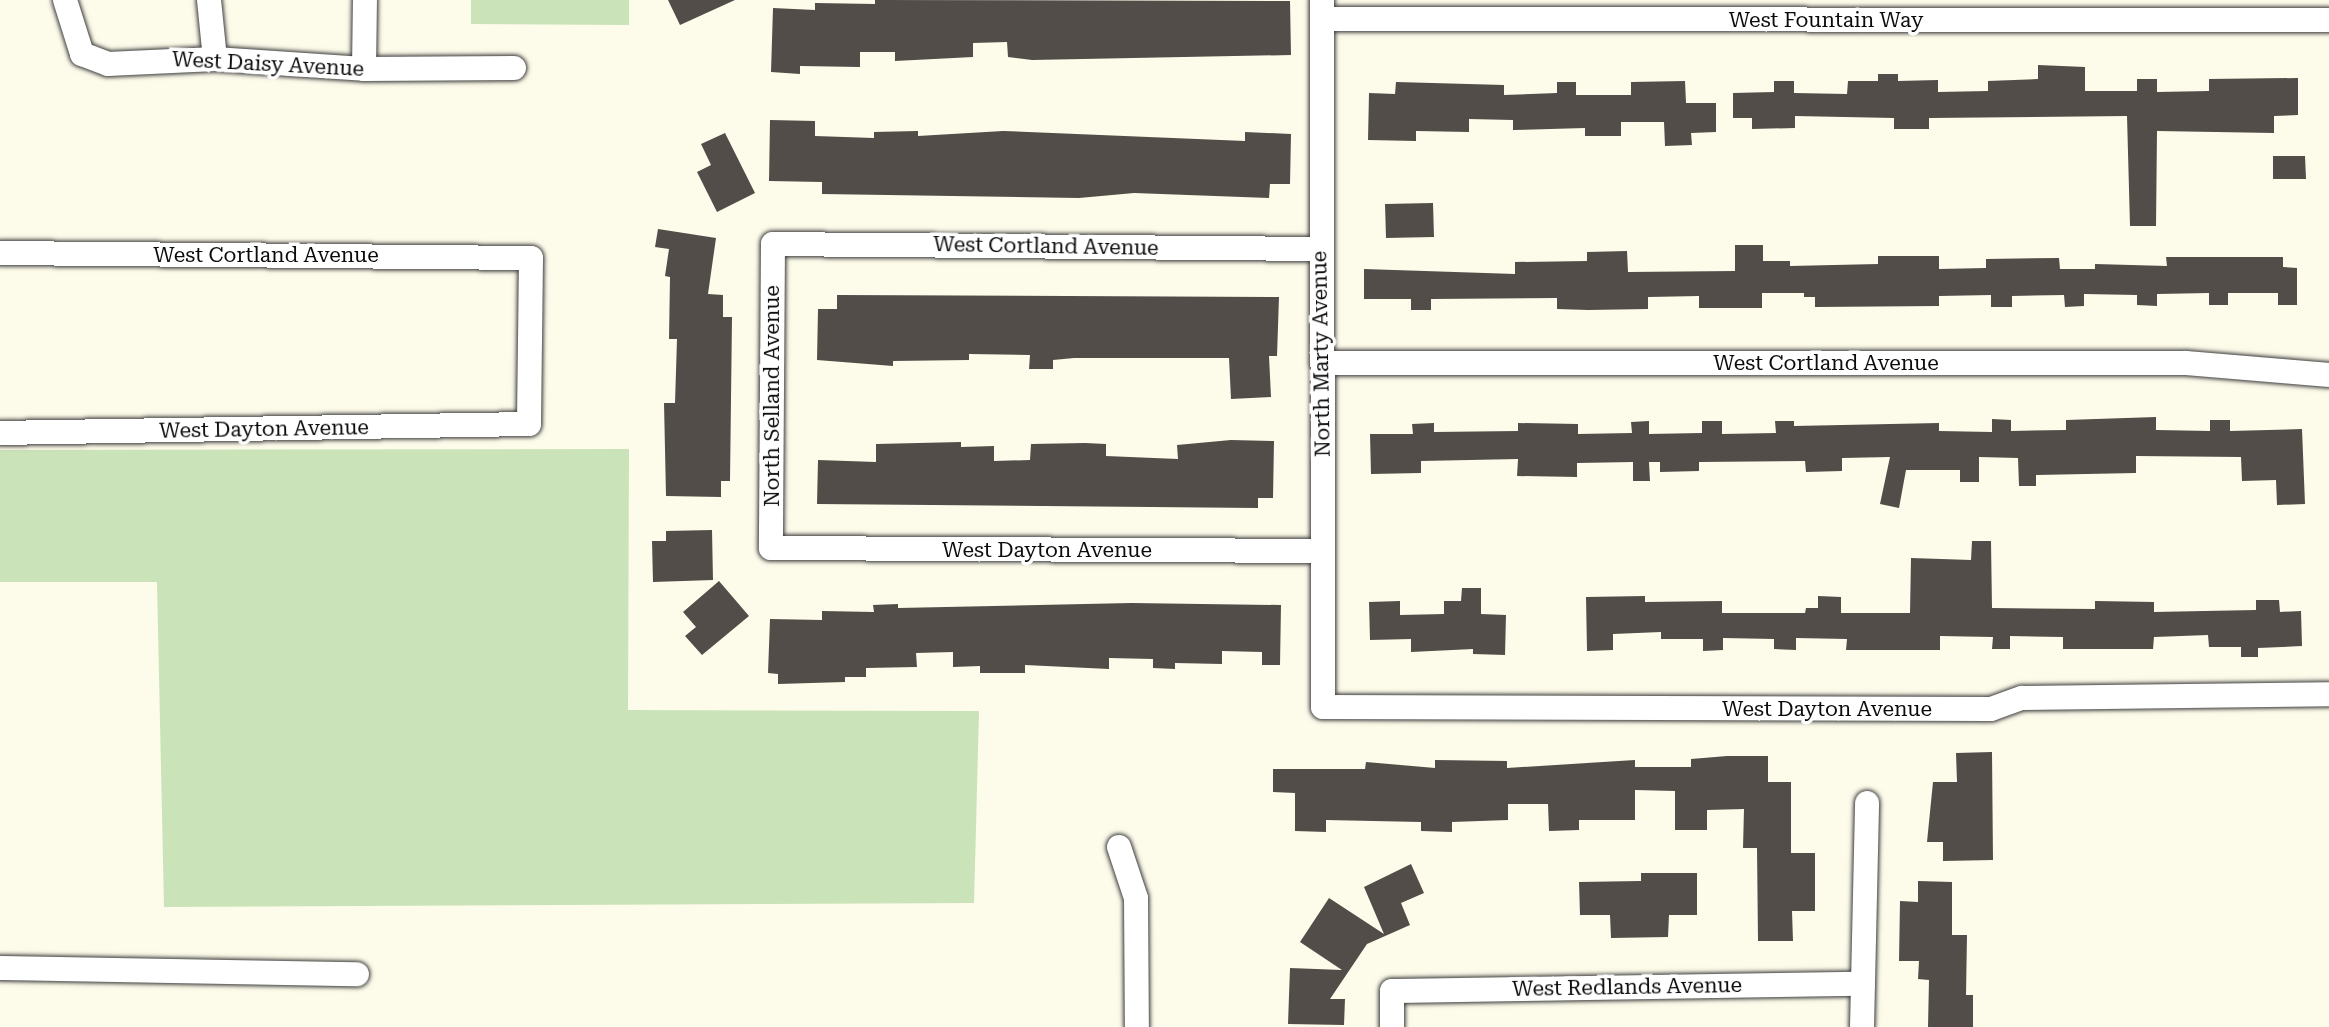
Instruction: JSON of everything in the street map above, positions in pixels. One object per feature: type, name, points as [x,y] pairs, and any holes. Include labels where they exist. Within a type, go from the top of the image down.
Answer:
[{"type":"street","name":"West Daisy Avenue","points":[[65,0],[82,54],[108,64],[215,59],[364,69],[514,68]]},
{"type":"street","points":[[209,0],[215,59]]},
{"type":"street","points":[[364,69],[365,0]]},
{"type":"street","name":"West Fountain Way","points":[[1322,9],[2329,20]]},
{"type":"street","name":"North Marty Avenue","points":[[1322,9],[1320,249],[1323,363],[1323,708]]},
{"type":"street","name":"West Cortland Avenue","points":[[773,244],[1320,249]]},
{"type":"street","name":"North Selland Avenue","points":[[771,548],[773,244]]},
{"type":"street","name":"West Cortland Avenue","points":[[0,253],[531,258],[528,424]]},
{"type":"street","name":"West Cortland Avenue","points":[[1323,363],[2186,363],[2329,375]]},
{"type":"street","name":"West Dayton Avenue","points":[[0,433],[528,424]]},
{"type":"street","name":"West Dayton Avenue","points":[[771,548],[1323,551]]},
{"type":"street","name":"West Dayton Avenue","points":[[1323,708],[1990,709],[2022,698],[2329,694]]},
{"type":"street","points":[[1862,1027],[1867,803]]},
{"type":"street","points":[[1119,847],[1136,898],[1137,1027]]},
{"type":"street","points":[[0,968],[357,974]]},
{"type":"street","name":"West Redlands Avenue","points":[[1392,1027],[1392,990],[1863,984]]},
{"type":"green space","points":[[471,0],[629,0],[629,25],[471,24]]},
{"type":"green space","points":[[629,449],[628,710],[979,711],[974,903],[164,907],[157,582],[0,582],[0,450]]},
{"type":"building","points":[[668,0],[735,0],[680,25]]},
{"type":"building","points":[[875,0],[1290,1],[1291,55],[1032,60],[1008,57],[1007,42],[973,43],[973,57],[895,61],[895,52],[860,52],[860,67],[800,66],[800,74],[771,72],[773,8],[815,10],[815,3],[875,4]]},
{"type":"building","points":[[2038,65],[2085,67],[2085,91],[2137,91],[2137,79],[2157,79],[2157,92],[2209,91],[2209,79],[2298,78],[2298,115],[2274,116],[2274,133],[2157,131],[2156,226],[2130,226],[2127,116],[1929,118],[1929,129],[1894,129],[1894,118],[1795,116],[1795,128],[1752,129],[1752,118],[1733,118],[1733,93],[1774,92],[1774,81],[1794,81],[1794,93],[1847,94],[1848,81],[1878,81],[1878,74],[1898,74],[1898,81],[1938,80],[1938,92],[1988,91],[1988,81],[2038,79]]},
{"type":"building","points":[[1685,81],[1686,103],[1716,103],[1716,132],[1691,133],[1692,145],[1665,146],[1664,122],[1621,122],[1621,136],[1585,136],[1585,128],[1513,130],[1513,120],[1469,119],[1469,132],[1416,131],[1416,141],[1368,140],[1369,93],[1395,94],[1396,82],[1504,85],[1504,95],[1557,93],[1557,82],[1576,82],[1576,95],[1631,95],[1631,82]]},
{"type":"building","points":[[770,120],[815,121],[815,136],[874,138],[874,132],[918,131],[918,136],[1003,131],[1245,141],[1245,132],[1291,134],[1290,184],[1270,184],[1269,198],[1134,193],[1079,198],[822,194],[822,182],[769,181]]},
{"type":"building","points":[[725,133],[755,193],[717,212],[697,172],[711,165],[701,144]]},
{"type":"building","points":[[2273,156],[2305,156],[2306,179],[2273,179]]},
{"type":"building","points":[[1433,203],[1434,237],[1386,238],[1385,204]]},
{"type":"building","points":[[658,229],[716,238],[708,294],[723,295],[723,317],[732,317],[730,481],[721,481],[721,497],[666,496],[664,403],[675,403],[677,339],[669,339],[670,277],[665,276],[669,249],[655,247]]},
{"type":"building","points":[[1735,245],[1763,245],[1763,261],[1790,261],[1790,266],[1878,264],[1878,256],[1939,256],[1939,269],[1986,268],[1986,259],[2059,258],[2060,269],[2095,269],[2095,264],[2167,266],[2166,257],[2283,257],[2283,267],[2297,268],[2297,305],[2278,305],[2278,293],[2228,293],[2228,305],[2209,305],[2209,293],[2157,294],[2157,306],[2137,305],[2137,295],[2084,294],[2084,306],[2065,307],[2064,295],[2012,296],[2012,307],[1991,307],[1991,295],[1939,296],[1939,306],[1815,307],[1815,297],[1804,297],[1804,293],[1762,293],[1762,308],[1699,308],[1699,296],[1648,297],[1648,309],[1588,310],[1557,309],[1557,298],[1431,299],[1431,310],[1411,310],[1411,299],[1364,299],[1364,269],[1515,274],[1515,262],[1587,261],[1587,252],[1627,251],[1628,272],[1735,271]]},
{"type":"building","points":[[837,295],[1279,297],[1277,356],[1269,356],[1271,397],[1231,399],[1229,358],[1074,358],[1053,360],[1053,369],[1029,369],[1030,355],[969,354],[969,360],[893,361],[893,366],[817,360],[818,309],[837,309]]},
{"type":"building","points":[[2156,417],[2156,430],[2210,431],[2210,420],[2230,420],[2230,431],[2302,429],[2305,504],[2277,505],[2276,480],[2242,481],[2241,457],[2136,456],[2136,473],[2036,475],[2036,486],[2019,486],[2018,458],[1979,457],[1979,482],[1960,482],[1960,470],[1906,470],[1899,508],[1880,504],[1890,457],[1842,458],[1842,471],[1806,472],[1805,461],[1699,462],[1699,471],[1660,472],[1660,462],[1649,462],[1650,481],[1633,481],[1633,462],[1577,463],[1577,477],[1517,476],[1518,459],[1421,461],[1421,473],[1371,474],[1370,434],[1413,434],[1412,424],[1434,423],[1434,432],[1518,431],[1518,423],[1578,424],[1578,434],[1632,433],[1631,422],[1649,421],[1649,434],[1702,433],[1702,421],[1722,421],[1722,434],[1776,433],[1775,421],[1794,421],[1794,426],[1939,423],[1939,431],[1992,432],[1992,419],[2011,420],[2011,431],[2066,430],[2066,420]]},
{"type":"building","points":[[1231,440],[1274,441],[1273,498],[1258,498],[1258,508],[817,504],[818,460],[876,462],[876,444],[961,442],[961,447],[994,446],[994,461],[1030,460],[1031,444],[1106,444],[1106,456],[1178,459],[1177,445]]},
{"type":"building","points":[[712,530],[713,580],[653,582],[652,541],[666,541],[666,531]]},
{"type":"building","points":[[1972,541],[1991,541],[1992,608],[2095,609],[2095,601],[2154,602],[2154,612],[2256,610],[2256,600],[2279,600],[2280,612],[2301,611],[2302,646],[2258,648],[2258,657],[2241,657],[2241,647],[2209,647],[2208,635],[2154,637],[2153,649],[2063,649],[2063,637],[2010,636],[2010,649],[1992,649],[1993,637],[1940,636],[1940,650],[1846,650],[1847,639],[1796,638],[1796,650],[1774,649],[1774,639],[1723,638],[1723,650],[1703,651],[1703,639],[1661,639],[1661,632],[1613,634],[1613,650],[1587,651],[1586,597],[1645,596],[1645,602],[1722,601],[1722,613],[1805,613],[1806,608],[1818,608],[1818,596],[1841,597],[1841,613],[1910,613],[1911,558],[1971,560]]},
{"type":"building","points":[[719,581],[749,616],[702,655],[685,636],[696,627],[683,612]]},
{"type":"building","points":[[1462,588],[1481,588],[1481,614],[1506,615],[1505,655],[1473,654],[1473,649],[1411,652],[1411,639],[1370,640],[1369,602],[1400,601],[1400,615],[1444,614],[1444,601],[1461,601]]},
{"type":"building","points":[[1131,603],[1281,605],[1280,665],[1262,665],[1262,652],[1222,651],[1222,664],[1175,663],[1175,669],[1153,668],[1153,659],[1109,658],[1109,669],[1025,665],[1025,673],[980,673],[980,666],[953,667],[953,652],[916,653],[917,667],[866,668],[866,677],[845,677],[845,682],[778,684],[778,674],[768,673],[770,619],[822,620],[822,611],[874,612],[873,605],[898,604],[898,608]]},
{"type":"building","points":[[1992,752],[1993,860],[1943,861],[1943,842],[1927,842],[1933,782],[1957,782],[1956,753]]},
{"type":"building","points":[[1768,756],[1768,782],[1791,782],[1791,853],[1815,853],[1815,911],[1792,911],[1793,941],[1758,941],[1757,848],[1743,848],[1744,809],[1707,810],[1707,830],[1675,830],[1675,791],[1635,790],[1635,820],[1579,820],[1579,830],[1549,831],[1548,804],[1508,804],[1508,820],[1452,822],[1452,832],[1421,831],[1421,822],[1326,820],[1326,832],[1295,831],[1295,793],[1273,792],[1273,769],[1365,769],[1366,762],[1435,768],[1435,760],[1507,761],[1507,768],[1635,760],[1635,767],[1691,767],[1691,759]]},
{"type":"building","points":[[1411,864],[1424,893],[1401,903],[1410,925],[1367,944],[1330,999],[1345,999],[1344,1025],[1288,1024],[1290,968],[1342,970],[1300,942],[1329,898],[1384,934],[1364,887]]},
{"type":"building","points":[[1641,873],[1697,873],[1697,915],[1669,915],[1668,937],[1611,938],[1610,915],[1580,915],[1579,882],[1641,881]]},
{"type":"building","points":[[1918,881],[1952,882],[1952,935],[1967,935],[1966,995],[1973,995],[1973,1027],[1928,1027],[1929,980],[1918,979],[1919,961],[1899,961],[1900,901],[1918,902]]}]
